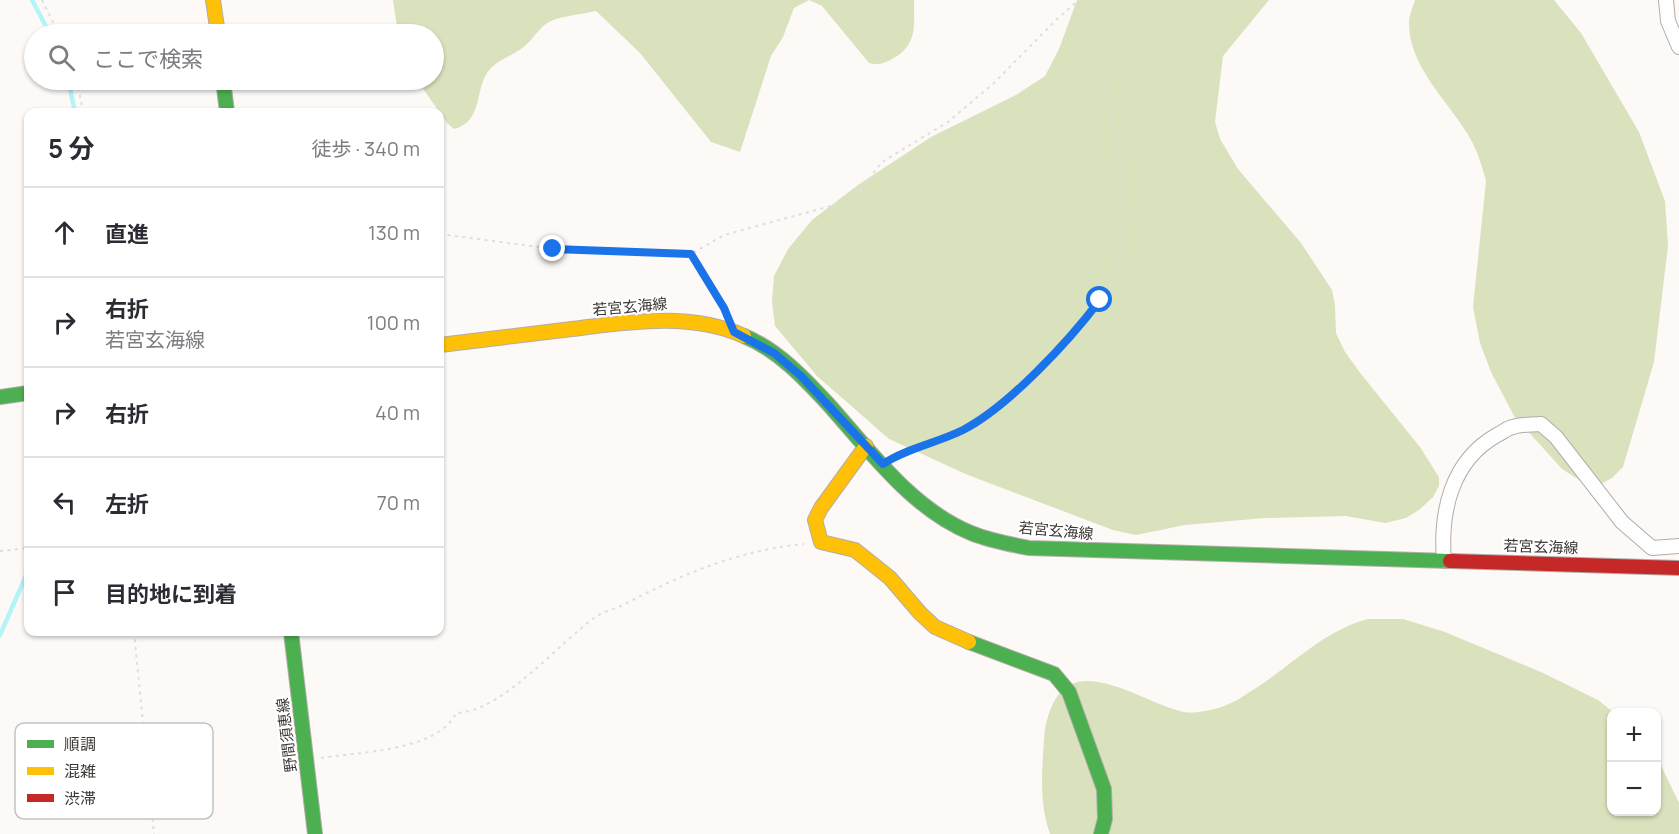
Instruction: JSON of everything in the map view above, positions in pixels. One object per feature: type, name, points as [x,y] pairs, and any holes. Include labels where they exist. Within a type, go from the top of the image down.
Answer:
[{"type":"main road","points":[[213,0],[217,24]]},
{"type":"main road","points":[[224,90],[226,108]]},
{"type":"main road","name":"若宮玄海線","points":[[444,345],[633,322],[674,320],[706,324],[734,332],[768,349],[801,376],[914,496],[933,511],[963,530],[1029,548],[1679,568]]},
{"type":"main road","points":[[0,396],[24,393]]},
{"type":"main road","points":[[866,446],[820,508],[815,520],[821,542],[855,550],[890,578],[920,614],[935,627],[1054,674],[1069,692],[1104,789],[1105,819],[1101,834]]},
{"type":"main road","name":"野間須恵線","points":[[291,636],[315,834]]},
{"type":"street","points":[[1666,0],[1668,21],[1679,47]]},
{"type":"street","points":[[1444,561],[1442,539],[1450,491],[1466,460],[1485,442],[1512,427],[1541,424],[1556,437],[1622,522],[1652,548],[1679,546]]},
{"type":"path","points":[[42,0],[53,24]]},
{"type":"path","points":[[444,235],[553,249],[691,254],[724,235],[853,200],[882,162],[948,122],[994,83],[1079,0]]},
{"type":"path","points":[[883,464],[895,456],[963,430],[985,417],[1047,361],[1086,318],[1111,284],[1120,250],[1124,201],[1110,105],[1103,82]]},
{"type":"path","points":[[79,90],[82,108]]},
{"type":"path","points":[[691,254],[724,308],[734,332]]},
{"type":"path","points":[[306,761],[396,747],[424,740],[447,726],[456,713],[466,713],[476,709],[521,681],[568,638],[600,614],[621,606],[669,581],[742,554],[780,546],[821,542]]},
{"type":"path","points":[[0,551],[24,548]]},
{"type":"path","points":[[134,636],[143,723]]},
{"type":"path","points":[[153,819],[154,834]]},
{"type":"green space","points":[[393,0],[809,0],[794,8],[783,37],[771,56],[740,152],[711,142],[640,53],[596,11],[551,21],[543,26],[525,46],[494,65],[483,81],[474,113],[463,125],[454,129],[444,119],[444,108],[437,108],[424,90],[444,90],[444,24],[397,24]]},
{"type":"green space","points":[[809,0],[914,0],[913,34],[900,54],[883,63],[869,63],[822,6]]},
{"type":"green space","points":[[1077,0],[1269,0],[1223,56],[1215,122],[1220,139],[1238,169],[1301,243],[1332,290],[1336,333],[1345,352],[1420,447],[1439,477],[1439,486],[1433,497],[1419,510],[1406,518],[1385,523],[1346,516],[1265,518],[1185,525],[1136,535],[1113,530],[968,475],[889,439],[817,376],[775,326],[772,302],[774,276],[788,249],[812,220],[858,185],[931,137],[1016,95],[1045,76],[1059,49]]},
{"type":"green space","points":[[1415,0],[1554,0],[1581,33],[1639,132],[1665,201],[1668,246],[1654,362],[1623,467],[1612,478],[1601,484],[1587,485],[1562,469],[1514,416],[1491,372],[1480,343],[1473,307],[1486,181],[1470,138],[1430,81],[1415,54],[1409,23]]},
{"type":"green space","points":[[1368,619],[1403,619],[1445,632],[1541,672],[1598,700],[1608,708],[1607,816],[1661,816],[1661,765],[1679,803],[1679,834],[1050,834],[1043,799],[1044,734],[1055,700],[1066,687],[1080,681],[1097,682],[1115,686],[1184,712],[1209,710],[1237,700],[1270,679],[1323,639],[1352,624]]},
{"type":"waterway","points":[[32,0],[45,24]]},
{"type":"waterway","points":[[70,90],[74,108]]},
{"type":"waterway","points":[[0,635],[24,580]]},
{"type":"traffic: fast","points":[[224,90],[226,108]]},
{"type":"traffic: fast","points":[[744,336],[780,357],[801,375],[876,459],[911,494],[950,522],[985,538],[1029,548],[1450,561]]},
{"type":"traffic: fast","points":[[0,397],[24,394]]},
{"type":"traffic: fast","points":[[291,636],[315,834]]},
{"type":"traffic: fast","points":[[969,642],[1054,674],[1069,692],[1104,789],[1105,819],[1101,834]]},
{"type":"traffic: slow","points":[[213,0],[217,24]]},
{"type":"traffic: slow","points":[[444,345],[615,324],[659,321],[702,324],[744,336]]},
{"type":"traffic: slow","points":[[866,446],[821,508],[815,520],[821,542],[855,550],[890,578],[935,627],[969,642]]},
{"type":"traffic: jam","points":[[1450,561],[1679,568]]},
{"type":"route","points":[[553,249],[691,254],[724,308],[734,332],[762,345],[801,376],[883,464],[895,456],[963,430],[985,417],[1047,361],[1100,300]]}]
